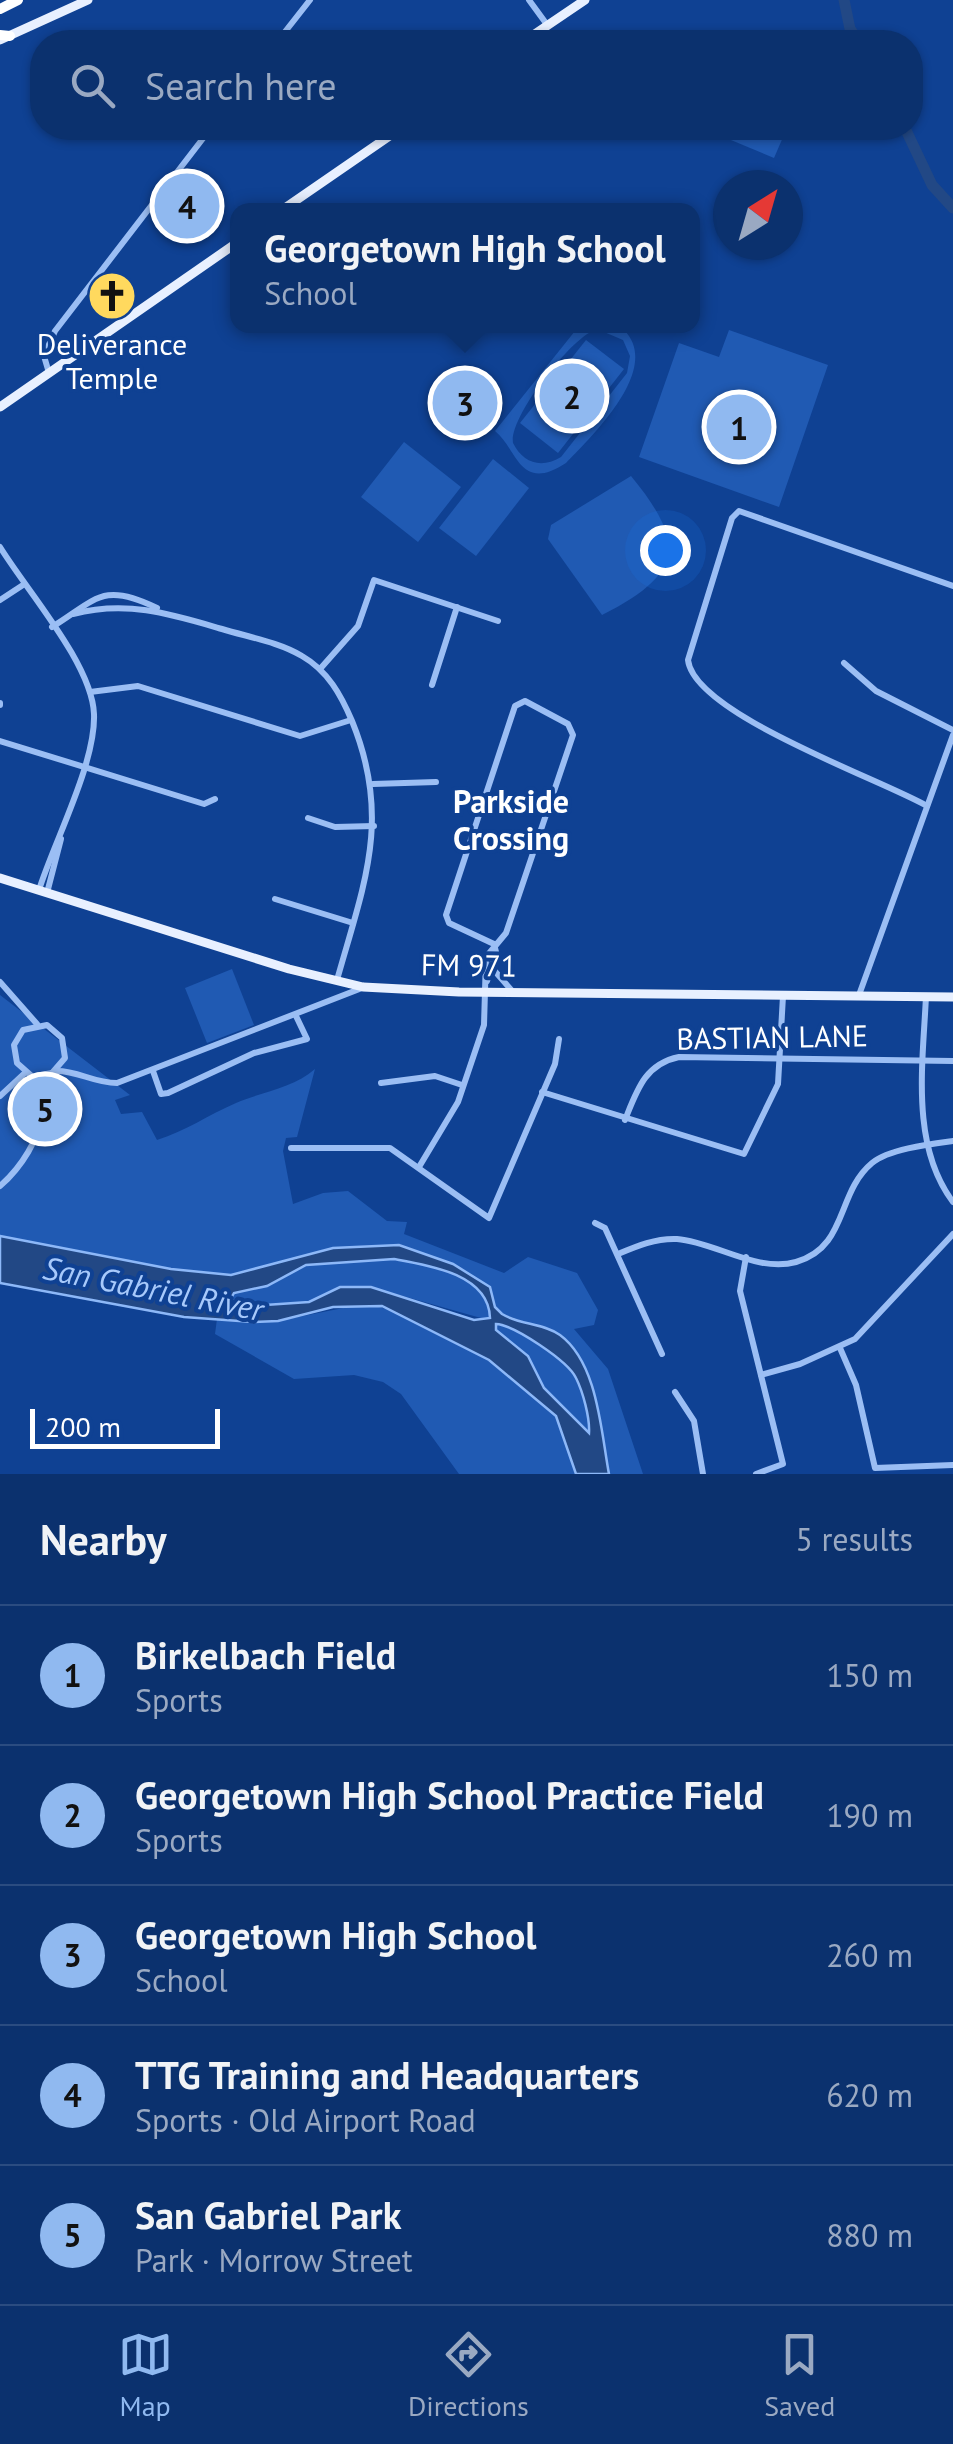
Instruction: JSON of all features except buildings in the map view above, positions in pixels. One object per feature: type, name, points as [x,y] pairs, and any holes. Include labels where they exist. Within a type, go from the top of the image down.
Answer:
[{"type":"highway","points":[[0,8],[18,0]]},
{"type":"main road","points":[[3,37],[88,0]]},
{"type":"main road","points":[[542,30],[585,0]]},
{"type":"main road","points":[[292,203],[384,140]]},
{"type":"main road","points":[[0,407],[230,248]]},
{"type":"main road","name":"FM 971","points":[[0,878],[363,987],[486,987],[514,993],[953,996]]},
{"type":"street","points":[[286,30],[310,0]]},
{"type":"street","points":[[529,0],[548,26]]},
{"type":"street","points":[[49,373],[44,356],[55,331],[202,140]]},
{"type":"street","points":[[928,806],[803,750],[710,694],[691,674],[692,644],[732,518],[740,512],[953,586]]},
{"type":"street","points":[[0,548],[90,692],[94,723],[43,892]]},
{"type":"street","points":[[320,669],[358,626],[374,580],[498,621]]},
{"type":"street","points":[[0,600],[23,585]]},
{"type":"street","points":[[52,627],[74,614],[86,601],[110,592],[286,648],[320,669],[339,693],[373,784],[370,865],[336,981]]},
{"type":"street","points":[[74,614],[121,606],[167,612]]},
{"type":"street","points":[[432,685],[457,607]]},
{"type":"street","points":[[844,663],[900,705],[940,720],[953,733],[859,995]]},
{"type":"street","points":[[90,692],[138,686],[300,736],[351,720]]},
{"type":"street","points":[[419,1167],[456,1108],[484,1025],[484,966],[494,944],[506,933],[573,735],[568,724],[524,701],[515,706],[446,915],[448,924],[494,944]]},
{"type":"street","points":[[0,741],[204,804],[215,800]]},
{"type":"street","points":[[373,784],[436,782]]},
{"type":"street","points":[[308,818],[334,827],[374,826]]},
{"type":"street","points":[[275,898],[353,923]]},
{"type":"street","points":[[486,987],[493,968],[494,944]]},
{"type":"street","points":[[493,968],[502,984],[514,993]]},
{"type":"street","points":[[0,982],[37,1024],[56,1030],[62,1038],[64,1058],[75,1072]]},
{"type":"street","points":[[35,1076],[75,1072],[99,1083],[152,1071],[363,987]]},
{"type":"street","points":[[542,1092],[744,1154],[778,1084],[783,993]]},
{"type":"street","points":[[926,996],[922,1105],[929,1146],[953,1202]]},
{"type":"street","points":[[14,1078],[14,1046],[23,1030],[22,1010]]},
{"type":"street","points":[[152,1071],[161,1094],[168,1093],[212,1070],[307,1039],[296,1016]]},
{"type":"street","points":[[23,1030],[37,1024]]},
{"type":"street","points":[[291,1148],[390,1148],[481,1216],[490,1218],[555,1064],[559,1039]]},
{"type":"street","points":[[0,1186],[34,1140],[43,1112],[43,1086],[64,1058]]},
{"type":"street","name":"BASTIAN LANE","points":[[625,1120],[645,1076],[666,1060],[953,1061]]},
{"type":"street","points":[[17,1063],[43,1086]]},
{"type":"street","points":[[0,1096],[14,1078],[26,1072]]},
{"type":"street","points":[[381,1084],[435,1076],[462,1085]]},
{"type":"street","points":[[618,1254],[646,1243],[678,1239],[780,1264],[812,1255],[832,1238],[854,1188],[874,1162],[953,1141]]},
{"type":"street","points":[[595,1223],[605,1228],[662,1354]]},
{"type":"street","points":[[761,1374],[840,1348],[880,1317],[953,1234]]},
{"type":"street","points":[[746,1258],[740,1290],[783,1464],[756,1474]]},
{"type":"street","points":[[840,1348],[856,1385],[875,1468],[953,1465]]},
{"type":"street","points":[[675,1392],[694,1421],[702,1474]]},
{"type":"shaded area","points":[[731,140],[782,140],[774,158]]},
{"type":"shaded area","points":[[729,330],[828,365],[779,507],[639,457],[679,343],[719,357]]},
{"type":"shaded area","points":[[573,333],[590,333],[544,379],[514,431],[513,443],[527,459],[546,463],[561,457],[627,373],[630,356],[623,340],[606,333],[626,333],[634,345],[630,381],[607,418],[566,463],[550,471],[529,471],[495,431]]},
{"type":"shaded area","points":[[586,340],[624,369],[558,453],[520,423]]},
{"type":"shaded area","points":[[404,442],[461,487],[418,542],[361,497]]},
{"type":"shaded area","points":[[493,459],[529,488],[476,556],[439,528]]},
{"type":"shaded area","points":[[631,476],[662,521],[668,556],[661,572],[648,586],[602,615],[548,539],[551,525]]},
{"type":"shaded area","points":[[232,969],[254,1025],[207,1043],[185,988]]},
{"type":"shaded area","points":[[0,995],[130,1095],[115,1100],[121,1114],[142,1112],[157,1140],[236,1103],[297,1081],[315,1069],[297,1137],[286,1138],[283,1151],[293,1204],[323,1193],[348,1191],[387,1221],[407,1222],[404,1234],[504,1273],[528,1257],[577,1273],[598,1310],[594,1325],[574,1329],[608,1369],[643,1474],[609,1474],[592,1392],[576,1352],[557,1333],[502,1314],[495,1308],[490,1287],[378,1245],[333,1248],[231,1275],[171,1269],[0,1236]]},
{"type":"shaded area","points":[[394,1259],[440,1269],[471,1283],[489,1305],[488,1320],[371,1287],[340,1287],[309,1302],[265,1305],[230,1300],[234,1293],[267,1286],[305,1265]]},
{"type":"shaded area","points":[[363,1304],[438,1331],[519,1382],[559,1422],[576,1474],[459,1474],[401,1394],[383,1382],[354,1375],[294,1379],[215,1334],[217,1319],[278,1321]]},
{"type":"shaded area","points":[[496,1324],[537,1341],[572,1371],[585,1401],[589,1433],[544,1388],[533,1364],[496,1330]]},
{"type":"water","name":"San Gabriel River","points":[[0,1236],[171,1269],[231,1275],[333,1248],[399,1245],[453,1264],[490,1287],[495,1307],[502,1314],[553,1331],[573,1347],[596,1399],[609,1474],[576,1474],[556,1416],[489,1360],[382,1306],[333,1307],[278,1321],[253,1322],[184,1317],[0,1283]],"holes":[[[394,1259],[439,1269],[468,1282],[487,1303],[490,1318],[474,1320],[371,1287],[340,1287],[309,1302],[265,1305],[230,1300],[234,1293],[267,1286],[306,1265]],[[496,1324],[527,1337],[571,1371],[583,1398],[589,1433],[544,1388],[528,1356],[496,1330]]]},
{"type":"waterway","points":[[844,0],[851,30]]},
{"type":"waterway","points":[[911,140],[932,185],[953,208]]},
{"type":"place","name":"TTG Training and Headquarters","points":[[187,206]]},
{"type":"place","name":"Deliverance Temple","points":[[112,296]]},
{"type":"place","name":"Georgetown High School Practice Field","points":[[572,396]]},
{"type":"place","name":"Georgetown High School","points":[[465,403]]},
{"type":"place","name":"Birkelbach Field","points":[[739,427]]},
{"type":"place","name":"San Gabriel Park","points":[[45,1109]]},
{"type":"district","name":"Parkside Crossing","points":[[511,820]]}]
